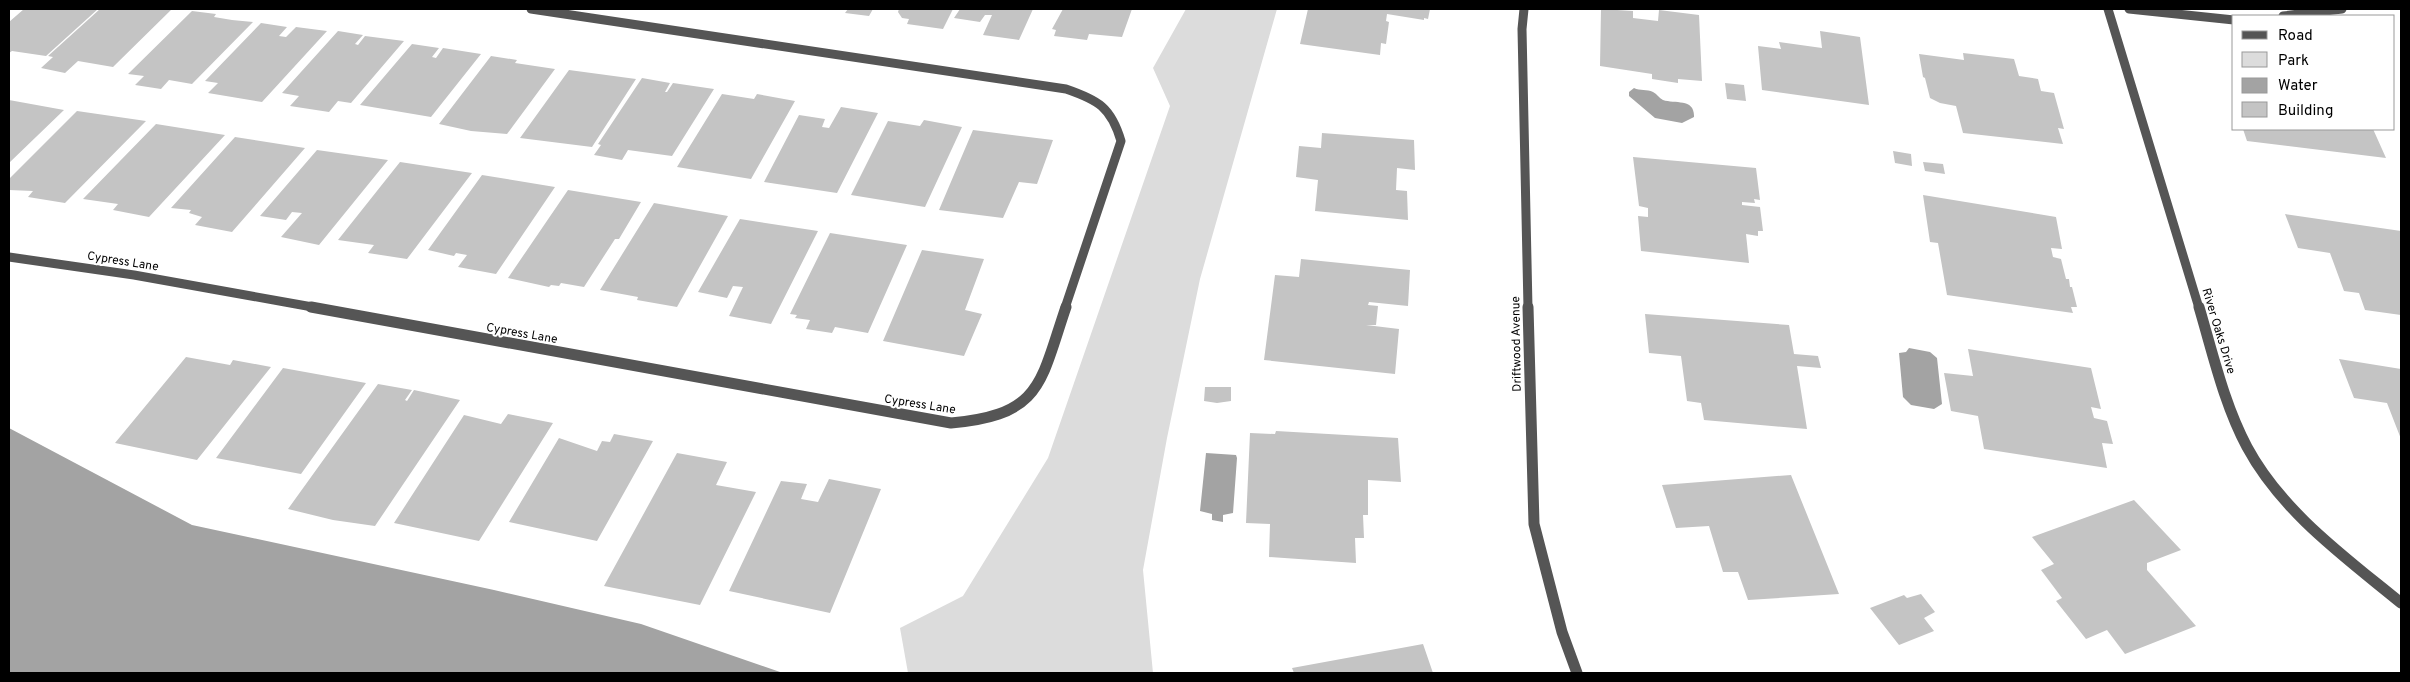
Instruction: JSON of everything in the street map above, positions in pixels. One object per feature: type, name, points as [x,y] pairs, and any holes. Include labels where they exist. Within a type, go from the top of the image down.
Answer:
[{"type":"street","name":"Cypress Lane","points":[[9,256],[134,275],[951,423],[985,421],[1010,410],[1032,394],[1044,372],[1122,141],[1116,119],[1096,99],[1066,89],[532,9]]},
{"type":"street","name":"Driftwood Avenue","points":[[1524,9],[1522,29],[1534,524],[1562,632],[1577,673]]},
{"type":"street","name":"River Oaks Drive","points":[[2108,9],[2224,389],[2240,435],[2253,458],[2288,504],[2311,527],[2401,603]]},
{"type":"street","points":[[2129,9],[2232,20]]},
{"type":"street","points":[[2291,15],[2342,9]]},
{"type":"green space","points":[[1186,9],[1277,9],[1200,279],[1167,438],[1143,570],[1153,673],[908,673],[900,628],[963,596],[1048,458],[1170,106],[1153,68]]},
{"type":"water","points":[[1634,88],[1653,92],[1663,100],[1688,104],[1693,111],[1694,117],[1682,123],[1655,118],[1629,96],[1629,92]]},
{"type":"water","points":[[1909,348],[1930,352],[1937,358],[1942,404],[1934,409],[1911,405],[1903,397],[1899,353],[1906,352]]},
{"type":"water","points":[[9,428],[192,525],[494,590],[641,624],[783,673],[9,673]]},
{"type":"water","points":[[1206,453],[1236,455],[1237,458],[1233,513],[1223,515],[1223,522],[1212,520],[1212,514],[1200,511]]},
{"type":"building","points":[[24,9],[98,9],[46,56],[12,51],[9,53],[9,22]]},
{"type":"building","points":[[100,9],[172,9],[113,67],[78,61],[65,73],[41,68],[53,57],[48,56]]},
{"type":"building","points":[[848,9],[873,9],[869,16],[845,13]]},
{"type":"building","points":[[899,9],[953,9],[943,29],[907,24],[909,19],[902,18],[898,12]]},
{"type":"building","points":[[960,9],[1033,9],[1019,40],[983,35],[992,15],[985,15],[980,22],[954,18]]},
{"type":"building","points":[[1063,9],[1132,9],[1122,37],[1089,34],[1087,40],[1054,36],[1056,30],[1052,29]]},
{"type":"building","points":[[1308,9],[1430,9],[1428,19],[1424,18],[1424,20],[1387,14],[1386,21],[1389,22],[1386,44],[1381,43],[1380,55],[1300,44]]},
{"type":"building","points":[[1601,9],[1633,11],[1633,18],[1658,21],[1659,10],[1699,15],[1702,81],[1678,79],[1678,83],[1652,79],[1652,74],[1600,66]]},
{"type":"building","points":[[192,11],[216,14],[214,17],[253,22],[192,84],[169,80],[161,89],[135,85],[144,76],[128,74]]},
{"type":"building","points":[[261,23],[287,27],[279,36],[286,37],[296,27],[327,31],[262,102],[208,93],[218,83],[205,81]]},
{"type":"building","points":[[338,31],[363,35],[355,44],[358,45],[365,36],[404,41],[351,103],[338,101],[329,112],[290,106],[299,96],[282,93]]},
{"type":"building","points":[[1820,31],[1860,37],[1869,105],[1762,90],[1758,46],[1781,49],[1779,42],[1822,48]]},
{"type":"building","points":[[412,44],[439,48],[432,57],[436,58],[443,48],[481,54],[431,117],[360,105]]},
{"type":"building","points":[[1963,53],[2014,59],[2019,76],[2038,79],[2041,91],[2054,93],[2064,129],[2058,128],[2063,144],[1963,133],[1956,106],[1940,103],[1930,98],[1925,78],[1923,77],[1919,54],[1964,60]]},
{"type":"building","points":[[491,56],[517,60],[515,63],[555,69],[507,134],[471,131],[439,124]]},
{"type":"building","points":[[569,70],[636,79],[592,147],[520,138]]},
{"type":"building","points":[[642,78],[670,83],[665,92],[673,83],[714,89],[672,156],[628,150],[622,160],[594,155],[601,145],[598,144]]},
{"type":"building","points":[[1725,83],[1744,85],[1746,101],[1727,99]]},
{"type":"building","points":[[722,94],[754,99],[757,94],[795,101],[751,179],[677,167]]},
{"type":"building","points":[[9,100],[64,110],[9,163]]},
{"type":"building","points":[[841,107],[878,113],[837,193],[764,182],[799,115],[825,119],[822,127],[829,128]]},
{"type":"building","points":[[77,111],[146,121],[65,203],[28,197],[33,191],[9,190],[9,179]]},
{"type":"building","points":[[924,120],[962,127],[925,207],[851,195],[888,121],[920,126]]},
{"type":"building","points":[[156,124],[225,135],[149,217],[113,210],[118,204],[83,199]]},
{"type":"building","points":[[973,130],[1053,140],[1037,184],[1019,182],[1003,218],[939,210]]},
{"type":"building","points":[[2243,130],[2373,130],[2386,158],[2247,141]]},
{"type":"building","points":[[1322,133],[1414,140],[1415,170],[1397,168],[1396,190],[1407,191],[1408,220],[1315,211],[1318,180],[1296,177],[1299,146],[1321,148]]},
{"type":"building","points":[[235,137],[305,148],[232,232],[195,225],[202,217],[189,213],[191,210],[171,208]]},
{"type":"building","points":[[317,150],[388,160],[319,245],[281,237],[302,213],[292,212],[286,220],[260,216]]},
{"type":"building","points":[[1893,151],[1911,154],[1912,166],[1895,163]]},
{"type":"building","points":[[1633,157],[1756,168],[1760,200],[1754,199],[1755,203],[1742,202],[1742,205],[1760,207],[1763,231],[1758,231],[1758,236],[1746,234],[1749,263],[1641,251],[1638,216],[1648,217],[1648,208],[1639,206]]},
{"type":"building","points":[[400,162],[472,173],[407,259],[368,253],[374,245],[338,240]]},
{"type":"building","points":[[1923,162],[1943,164],[1945,174],[1925,171]]},
{"type":"building","points":[[482,175],[555,187],[496,274],[458,267],[467,255],[456,253],[454,256],[428,250]]},
{"type":"building","points":[[568,190],[641,202],[619,239],[615,239],[584,287],[561,283],[559,286],[551,285],[549,287],[508,278]]},
{"type":"building","points":[[1923,195],[2056,217],[2062,249],[2051,248],[2053,257],[2061,259],[2066,279],[2069,279],[2070,287],[2072,287],[2077,307],[2071,307],[2073,313],[1947,295],[1938,243],[1930,242]]},
{"type":"building","points":[[654,203],[728,216],[677,307],[637,300],[638,297],[600,290]]},
{"type":"building","points":[[2285,214],[2401,231],[2401,315],[2365,310],[2359,293],[2344,291],[2330,253],[2298,248]]},
{"type":"building","points":[[740,219],[818,231],[771,324],[729,316],[743,287],[733,286],[727,298],[698,292]]},
{"type":"building","points":[[830,233],[907,245],[868,333],[835,327],[832,333],[806,329],[810,320],[795,318],[797,315],[790,314]]},
{"type":"building","points":[[922,250],[984,259],[965,310],[982,314],[964,356],[883,341]]},
{"type":"building","points":[[1301,259],[1410,270],[1408,306],[1369,302],[1368,305],[1378,306],[1376,325],[1366,325],[1399,329],[1395,374],[1264,360],[1275,275],[1299,277]]},
{"type":"building","points":[[1645,314],[1789,325],[1794,354],[1818,356],[1821,368],[1797,366],[1807,429],[1704,420],[1701,403],[1687,401],[1681,356],[1649,353]]},
{"type":"building","points":[[1968,349],[2091,368],[2101,409],[2091,407],[2094,418],[2107,421],[2113,444],[2102,443],[2107,468],[1984,449],[1978,416],[1951,411],[1944,373],[1973,376]]},
{"type":"building","points":[[186,357],[230,365],[233,360],[271,367],[197,460],[115,443]]},
{"type":"building","points":[[2339,359],[2401,369],[2401,439],[2387,403],[2354,398]]},
{"type":"building","points":[[283,368],[366,383],[301,474],[216,458]]},
{"type":"building","points":[[378,384],[412,390],[405,400],[407,401],[414,390],[460,400],[375,526],[333,520],[288,509]]},
{"type":"building","points":[[1205,387],[1231,387],[1231,401],[1217,403],[1204,401]]},
{"type":"building","points":[[508,414],[553,423],[479,541],[394,523],[464,415],[501,424]]},
{"type":"building","points":[[1276,431],[1398,438],[1401,482],[1368,480],[1368,515],[1363,515],[1364,538],[1355,538],[1356,563],[1269,557],[1270,524],[1246,523],[1250,433],[1275,434]]},
{"type":"building","points":[[614,434],[653,441],[597,541],[509,522],[559,438],[597,451],[602,441],[610,442]]},
{"type":"building","points":[[677,453],[727,462],[716,485],[756,492],[700,605],[604,586]]},
{"type":"building","points":[[1791,475],[1839,594],[1748,600],[1738,572],[1723,572],[1709,526],[1676,528],[1662,485]]},
{"type":"building","points":[[829,479],[881,489],[830,613],[729,591],[781,481],[807,484],[801,499],[818,502]]},
{"type":"building","points":[[2134,500],[2181,550],[2147,563],[2147,570],[2196,626],[2125,654],[2107,630],[2086,639],[2056,601],[2062,598],[2041,570],[2054,564],[2032,537]]},
{"type":"building","points":[[1921,594],[1935,612],[1924,618],[1934,631],[1899,645],[1870,608],[1904,595],[1907,598]]},
{"type":"building","points":[[1423,644],[1433,673],[1294,673],[1292,668]]}]
